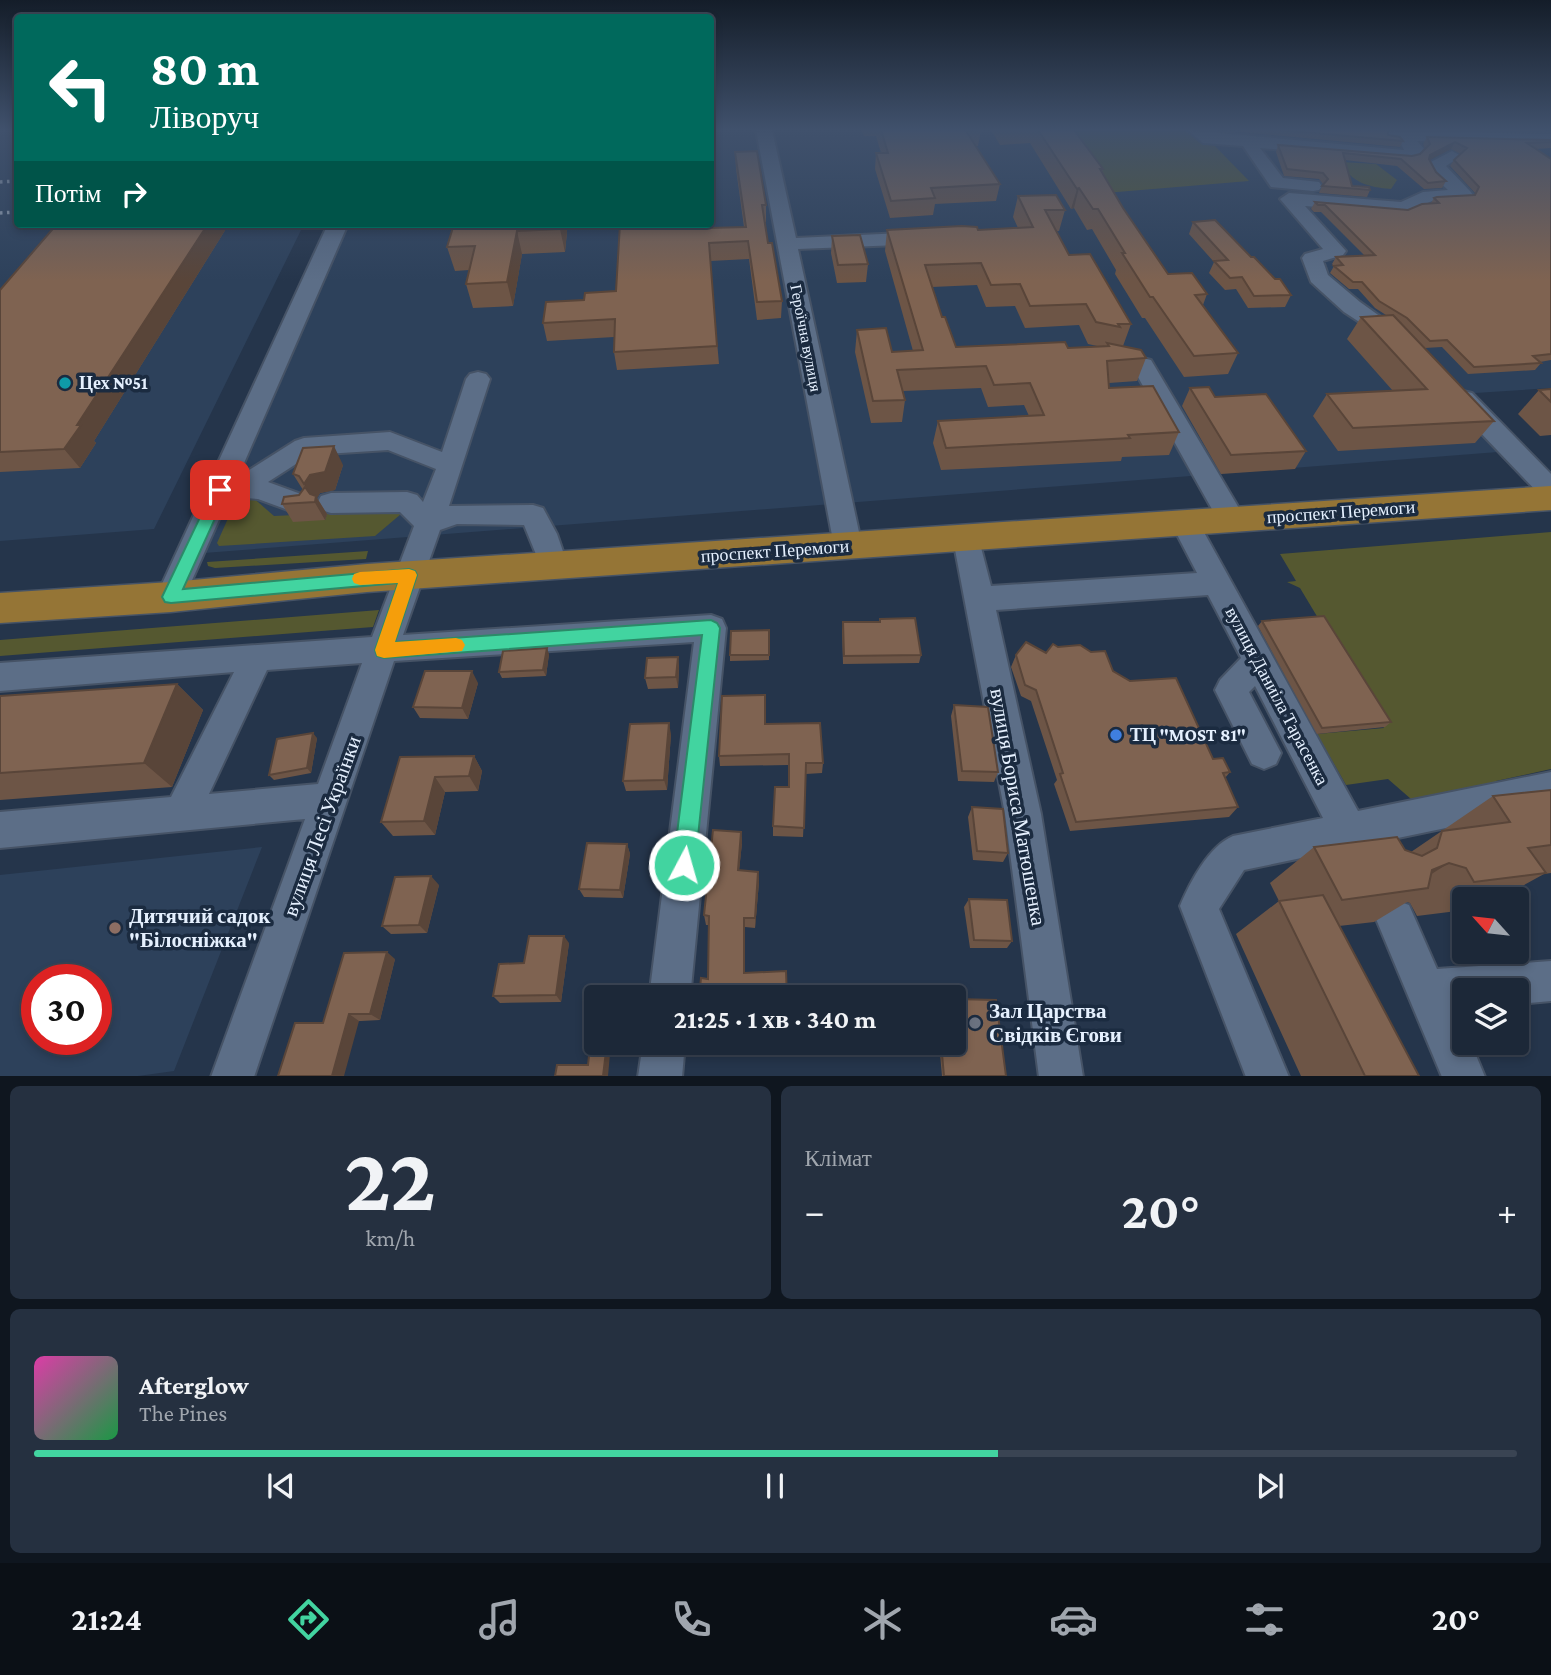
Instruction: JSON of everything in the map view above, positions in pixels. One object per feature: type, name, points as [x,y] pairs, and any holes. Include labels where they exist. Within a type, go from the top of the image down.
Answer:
[{"type":"main road","name":"проспект Перемоги","points":[[0,608],[171,597],[409,575],[1551,498]]},
{"type":"street","name":"Героїчна вулиця","points":[[774,180],[848,546]]},
{"type":"street","points":[[1275,180],[1277,183],[1313,186]]},
{"type":"street","points":[[1412,350],[1392,332],[1352,307],[1318,278],[1312,258],[1335,251],[1289,199],[1404,208],[1429,196],[1464,195],[1448,180]]},
{"type":"street","points":[[171,597],[231,488],[336,228]]},
{"type":"street","points":[[787,244],[943,237]]},
{"type":"street","points":[[1087,355],[1124,358],[1143,365],[1232,520]]},
{"type":"street","name":"вулиця Лесі Українки","points":[[232,1076],[409,575],[451,465],[478,379]]},
{"type":"street","points":[[1450,386],[1551,491]]},
{"type":"street","points":[[231,488],[304,447],[390,441],[451,465]]},
{"type":"street","points":[[231,488],[269,491],[299,504]]},
{"type":"street","points":[[331,503],[407,502],[428,524],[455,514],[533,515],[554,566]]},
{"type":"street","name":"вулиця Даниіла Тарасенка","points":[[1185,523],[1350,831],[1368,870]]},
{"type":"street","name":"вулиця Бориса Матюшенка","points":[[967,538],[1023,814],[1061,1076]]},
{"type":"street","points":[[981,599],[1217,583]]},
{"type":"street","points":[[0,677],[257,657],[711,628],[670,985]]},
{"type":"street","points":[[183,812],[257,657]]},
{"type":"street","points":[[1258,661],[1231,690],[1264,753]]},
{"type":"street","points":[[1268,1076],[1199,906],[1233,854],[1551,789]]},
{"type":"street","points":[[0,830],[331,800]]},
{"type":"street","points":[[1395,919],[1464,1076]]},
{"type":"street","points":[[1427,990],[1551,981]]},
{"type":"street","points":[[660,1076],[663,1055]]},
{"type":"shaded area","points":[[0,180],[14,180],[14,228],[302,228],[154,529],[0,541]]},
{"type":"shaded area","points":[[714,180],[1551,180],[1551,388],[1444,395],[1498,452],[191,554],[342,228],[714,228]]},
{"type":"shaded area","name":"Дитячий садок \"Білосніжка\"","points":[[262,847],[174,1071],[138,1076],[0,1076],[0,875]]},
{"type":"green space","points":[[1096,180],[1249,181],[1105,193]]},
{"type":"green space","points":[[1358,180],[1397,180],[1391,189]]},
{"type":"green space","points":[[239,494],[251,496],[274,516],[295,515],[325,520],[327,514],[382,511],[401,514],[375,536],[219,546],[217,543]]},
{"type":"green space","points":[[1551,532],[1551,769],[1496,781],[1496,787],[1411,799],[1388,779],[1346,785],[1317,734],[1384,728],[1300,588],[1287,582],[1296,581],[1280,554]]},
{"type":"green space","points":[[368,551],[366,559],[215,568],[208,566],[207,562]]},
{"type":"green space","points":[[379,610],[373,627],[0,656],[0,640]]},
{"type":"building","points":[[739,180],[762,180],[766,205],[762,205],[768,243],[772,243],[782,301],[757,302],[748,241],[709,243],[717,346],[614,352],[615,319],[543,323],[546,302],[584,300],[585,293],[616,291],[620,228],[746,227]]},
{"type":"building","points":[[885,180],[998,180],[1000,184],[931,188],[935,198],[891,201]]},
{"type":"building","points":[[1071,180],[1107,180],[1168,274],[1192,273],[1207,294],[1195,295],[1238,353],[1194,356],[1153,297],[1150,297],[1098,209],[1093,209],[1079,188],[1077,189]]},
{"type":"building","points":[[1327,180],[1350,180],[1352,186],[1369,187],[1370,190],[1322,186]]},
{"type":"building","points":[[1425,180],[1446,181],[1428,183]]},
{"type":"building","points":[[1473,180],[1551,180],[1551,354],[1533,356],[1541,363],[1474,367],[1447,340],[1430,341],[1407,318],[1379,301],[1362,282],[1353,282],[1334,266],[1343,265],[1336,257],[1375,255],[1325,205],[1315,202],[1408,210],[1422,204],[1439,203],[1434,198],[1437,197],[1475,195],[1479,187]]},
{"type":"building","points":[[1056,195],[1065,210],[1045,210],[1069,255],[1090,254],[1131,324],[1118,324],[1120,327],[1096,322],[1086,304],[1030,306],[1020,284],[991,285],[981,263],[925,265],[942,317],[945,317],[956,347],[1065,342],[1068,348],[1109,346],[1107,343],[1141,350],[1146,358],[1107,361],[1109,388],[1153,386],[1179,432],[1128,435],[1130,438],[946,448],[938,421],[1044,415],[1030,383],[994,385],[986,366],[897,370],[905,400],[873,401],[857,330],[886,328],[892,352],[923,350],[887,230],[962,226],[977,227],[978,230],[1033,227],[1018,196]]},
{"type":"building","points":[[1215,220],[1275,279],[1280,279],[1291,295],[1254,296],[1242,277],[1230,278],[1214,261],[1228,260],[1193,222]]},
{"type":"building","name":"Цех №51","points":[[54,228],[205,228],[64,449],[0,452],[0,290]]},
{"type":"building","points":[[453,228],[560,228],[517,231],[507,282],[466,284],[475,246],[447,247]]},
{"type":"building","points":[[860,235],[868,264],[838,265],[832,236]]},
{"type":"building","points":[[1393,315],[1494,421],[1353,428],[1327,394],[1427,389],[1361,317]]},
{"type":"building","points":[[1209,387],[1215,397],[1266,394],[1306,451],[1231,455],[1190,388]]},
{"type":"building","points":[[1551,389],[1551,402],[1539,390]]},
{"type":"building","points":[[334,446],[325,472],[310,475],[304,484],[299,476],[293,474],[303,448]]},
{"type":"building","points":[[305,487],[310,494],[316,496],[315,502],[282,504],[284,497],[299,495]]},
{"type":"building","points":[[1324,616],[1391,722],[1322,728],[1262,621]]},
{"type":"building","points":[[915,618],[921,655],[844,656],[843,622]]},
{"type":"building","points":[[769,630],[769,655],[730,655],[731,631]]},
{"type":"building","name":"ТЦ \"MOST 81\"","points":[[1026,642],[1046,653],[1053,644],[1058,647],[1080,645],[1091,652],[1105,651],[1113,671],[1130,681],[1176,678],[1213,759],[1223,758],[1230,772],[1223,773],[1238,807],[1076,822],[1036,690],[1025,685],[1016,655]]},
{"type":"building","points":[[547,648],[543,670],[499,672],[503,651]]},
{"type":"building","points":[[678,657],[676,677],[645,678],[647,658]]},
{"type":"building","points":[[425,671],[472,671],[462,708],[413,707]]},
{"type":"building","points":[[177,684],[144,763],[0,773],[0,696]]},
{"type":"building","points":[[765,695],[765,724],[820,723],[823,763],[806,763],[804,828],[773,826],[775,787],[789,787],[789,754],[719,756],[722,696]]},
{"type":"building","points":[[954,705],[988,707],[998,772],[962,771]]},
{"type":"building","points":[[669,723],[664,780],[623,781],[630,724]]},
{"type":"building","points":[[313,733],[307,768],[269,775],[277,739]]},
{"type":"building","points":[[474,756],[469,776],[435,777],[424,821],[381,822],[400,757]]},
{"type":"building","points":[[1551,790],[1551,845],[1528,848],[1546,873],[1474,882],[1466,868],[1449,863],[1432,870],[1428,888],[1342,900],[1314,847],[1397,837],[1405,850],[1422,856],[1437,848],[1442,831],[1510,822],[1493,796]]},
{"type":"building","points":[[972,807],[1003,809],[1008,853],[977,851]]},
{"type":"building","points":[[713,830],[741,832],[738,870],[758,872],[755,918],[744,918],[744,973],[786,971],[787,985],[700,985],[701,978],[708,979],[709,916],[704,915]]},
{"type":"building","points":[[587,843],[627,844],[620,890],[579,889]]},
{"type":"building","points":[[431,876],[419,925],[382,926],[395,877]]},
{"type":"building","points":[[1323,895],[1419,1076],[1365,1076],[1279,901]]},
{"type":"building","points":[[969,899],[1007,900],[1012,941],[974,940]]},
{"type":"building","points":[[529,936],[564,936],[556,995],[493,996],[499,964],[524,963]]},
{"type":"building","points":[[387,952],[370,1014],[349,1014],[332,1076],[278,1076],[295,1023],[323,1023],[344,953]]},
{"type":"building","name":"Зал Царства Свідків Єгови","points":[[966,999],[996,1000],[1006,1076],[944,1076],[942,1055],[966,1055]]},
{"type":"building","points":[[589,1055],[606,1055],[603,1076],[555,1076],[557,1065],[588,1065]]},
{"type":"railway","points":[[0,182],[14,181]]},
{"type":"railway","points":[[0,213],[14,212]]},
{"type":"slow traffic","points":[[360,579],[409,575],[384,650],[456,645]]},
{"type":"place","name":"Цех №51","points":[[65,383]]},
{"type":"place","name":"ТЦ \"MOST 81\"","points":[[1116,735]]},
{"type":"place","name":"Дитячий садок \"Білосніжка\"","points":[[115,928]]},
{"type":"place","name":"Зал Царства Свідків Єгови","points":[[975,1023]]},
{"type":"route","points":[[220,490],[171,597],[409,575],[384,650],[711,628],[684,865]]}]
